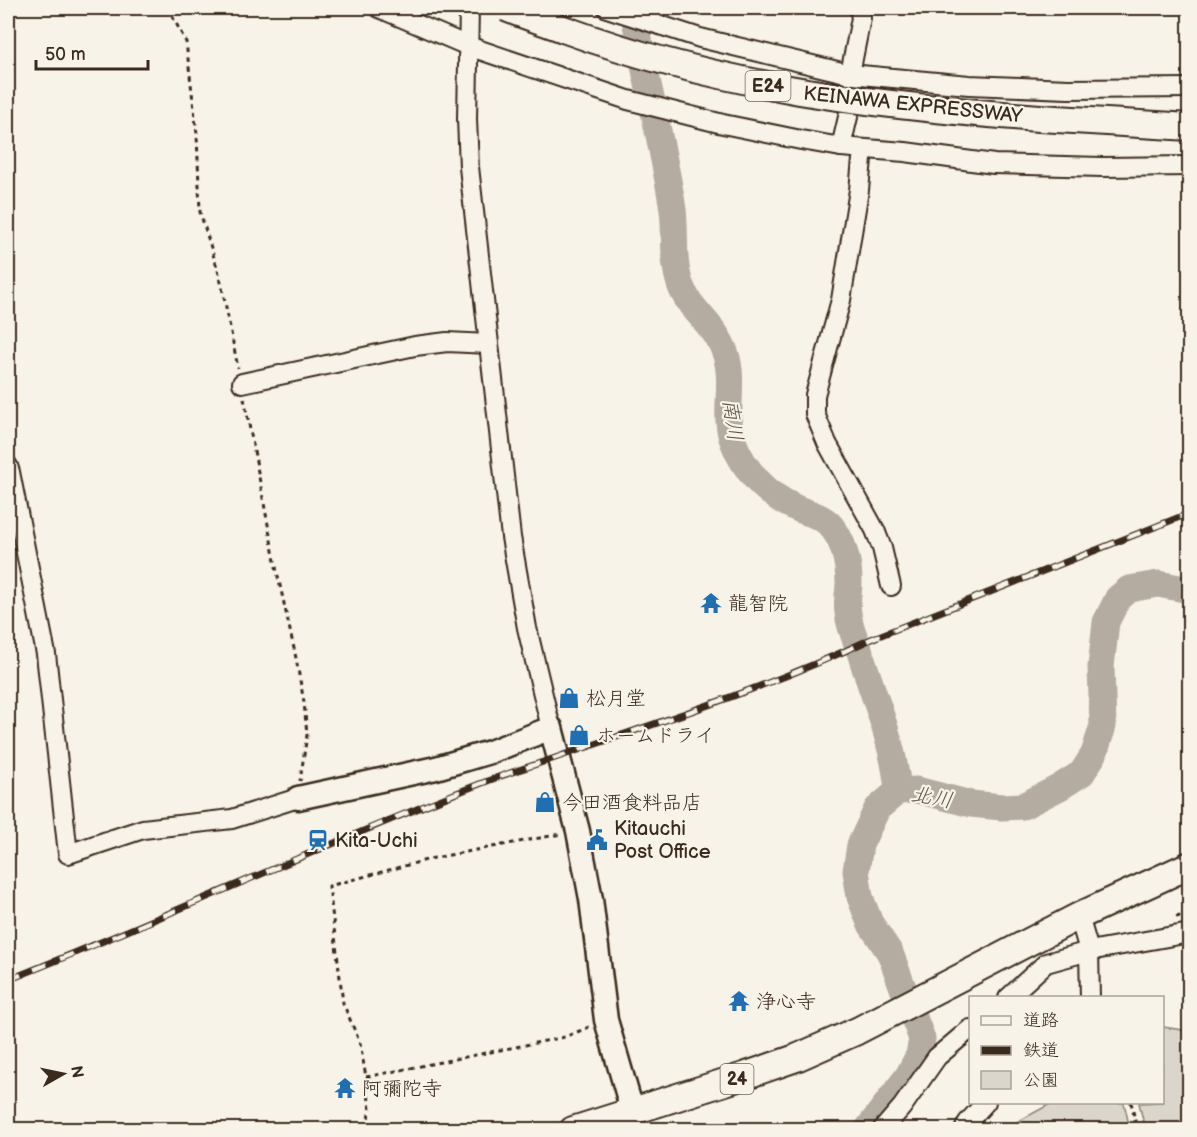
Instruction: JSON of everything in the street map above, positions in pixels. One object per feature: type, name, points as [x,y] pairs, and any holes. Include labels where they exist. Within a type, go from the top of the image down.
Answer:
[{"type":"highway","name":"KEINAWA EXPRESSWAY","points":[[506,8],[611,45],[691,69],[778,88],[877,103],[1040,118],[1190,117]]},
{"type":"highway","points":[[1040,118],[1190,127]]},
{"type":"highway","name":"24","points":[[573,1130],[634,1120],[678,1097],[796,1058],[857,1031],[1079,916],[1190,865]]},
{"type":"main road","points":[[298,798],[436,768],[490,752],[551,728],[578,831],[591,899],[606,1020],[634,1120]]},
{"type":"street","points":[[379,8],[468,46],[628,100],[692,116],[841,147],[1022,165],[1190,166]]},
{"type":"street","points":[[469,8],[467,119],[469,167],[489,344],[511,537],[527,628],[551,728]]},
{"type":"street","points":[[607,8],[700,38],[850,74],[969,85],[1068,90],[1190,88]]},
{"type":"street","points":[[841,147],[851,104],[850,74],[861,18],[859,8]]},
{"type":"street","points":[[863,149],[859,190],[841,300],[815,395],[815,414],[827,444],[875,530],[891,586]]},
{"type":"street","points":[[242,383],[416,346],[447,342],[489,344]]},
{"type":"street","points":[[8,466],[46,654],[68,854],[143,829],[232,819],[298,798]]},
{"type":"street","points":[[1079,916],[1089,951],[1090,996]]},
{"type":"street","points":[[1010,996],[1046,963],[1089,951],[1190,933]]},
{"type":"street","points":[[882,1130],[902,1107],[937,1057],[969,1030]]},
{"type":"street","points":[[964,1130],[984,1104]]},
{"type":"path","points":[[168,8],[186,42],[197,134],[200,212],[219,277],[242,383],[276,572],[304,702],[307,735],[298,798]]},
{"type":"path","points":[[357,1130],[368,1124],[370,1109],[360,1043],[343,1003],[328,886],[434,858],[578,831]]},
{"type":"path","points":[[366,1077],[565,1037],[606,1020]]},
{"type":"path","points":[[1131,1104],[1137,1130]]},
{"type":"green space","points":[[1164,1027],[1189,1031],[1189,1129],[1145,1129],[1139,1104],[1164,1104]]},
{"type":"green space","points":[[1050,1104],[1124,1104],[1130,1129],[1008,1129]]},
{"type":"waterway","name":"南川","points":[[633,8],[672,203],[677,274],[684,294],[716,335],[726,355],[729,377],[729,421],[733,441],[743,462],[766,489],[785,503],[826,522],[841,541],[848,569],[847,605],[850,623],[888,738],[898,791]]},
{"type":"waterway","name":"北川","points":[[867,1130],[908,1076],[919,1055],[922,1039],[890,953],[870,923],[860,897],[856,871],[860,845],[877,809],[898,791],[917,790],[971,804],[1002,807],[1023,806],[1082,773],[1094,754],[1103,726],[1101,667],[1106,622],[1118,598],[1129,589],[1158,584],[1190,590]]},
{"type":"railway","points":[[8,980],[429,804],[499,777],[757,687],[871,639],[1190,513]]},
{"type":"place","name":"龍智院","points":[[711,603]]},
{"type":"place","name":"松月堂","points":[[569,698]]},
{"type":"place","name":"ホームドライ","points":[[579,735]]},
{"type":"place","name":"今田酒食料品店","points":[[545,802]]},
{"type":"place","name":"Kita-Uchi","points":[[318,840]]},
{"type":"place","name":"Kitauchi Post Office","points":[[597,840]]},
{"type":"place","name":"浄心寺","points":[[739,1001]]},
{"type":"place","name":"阿彌陀寺","points":[[345,1088]]}]
